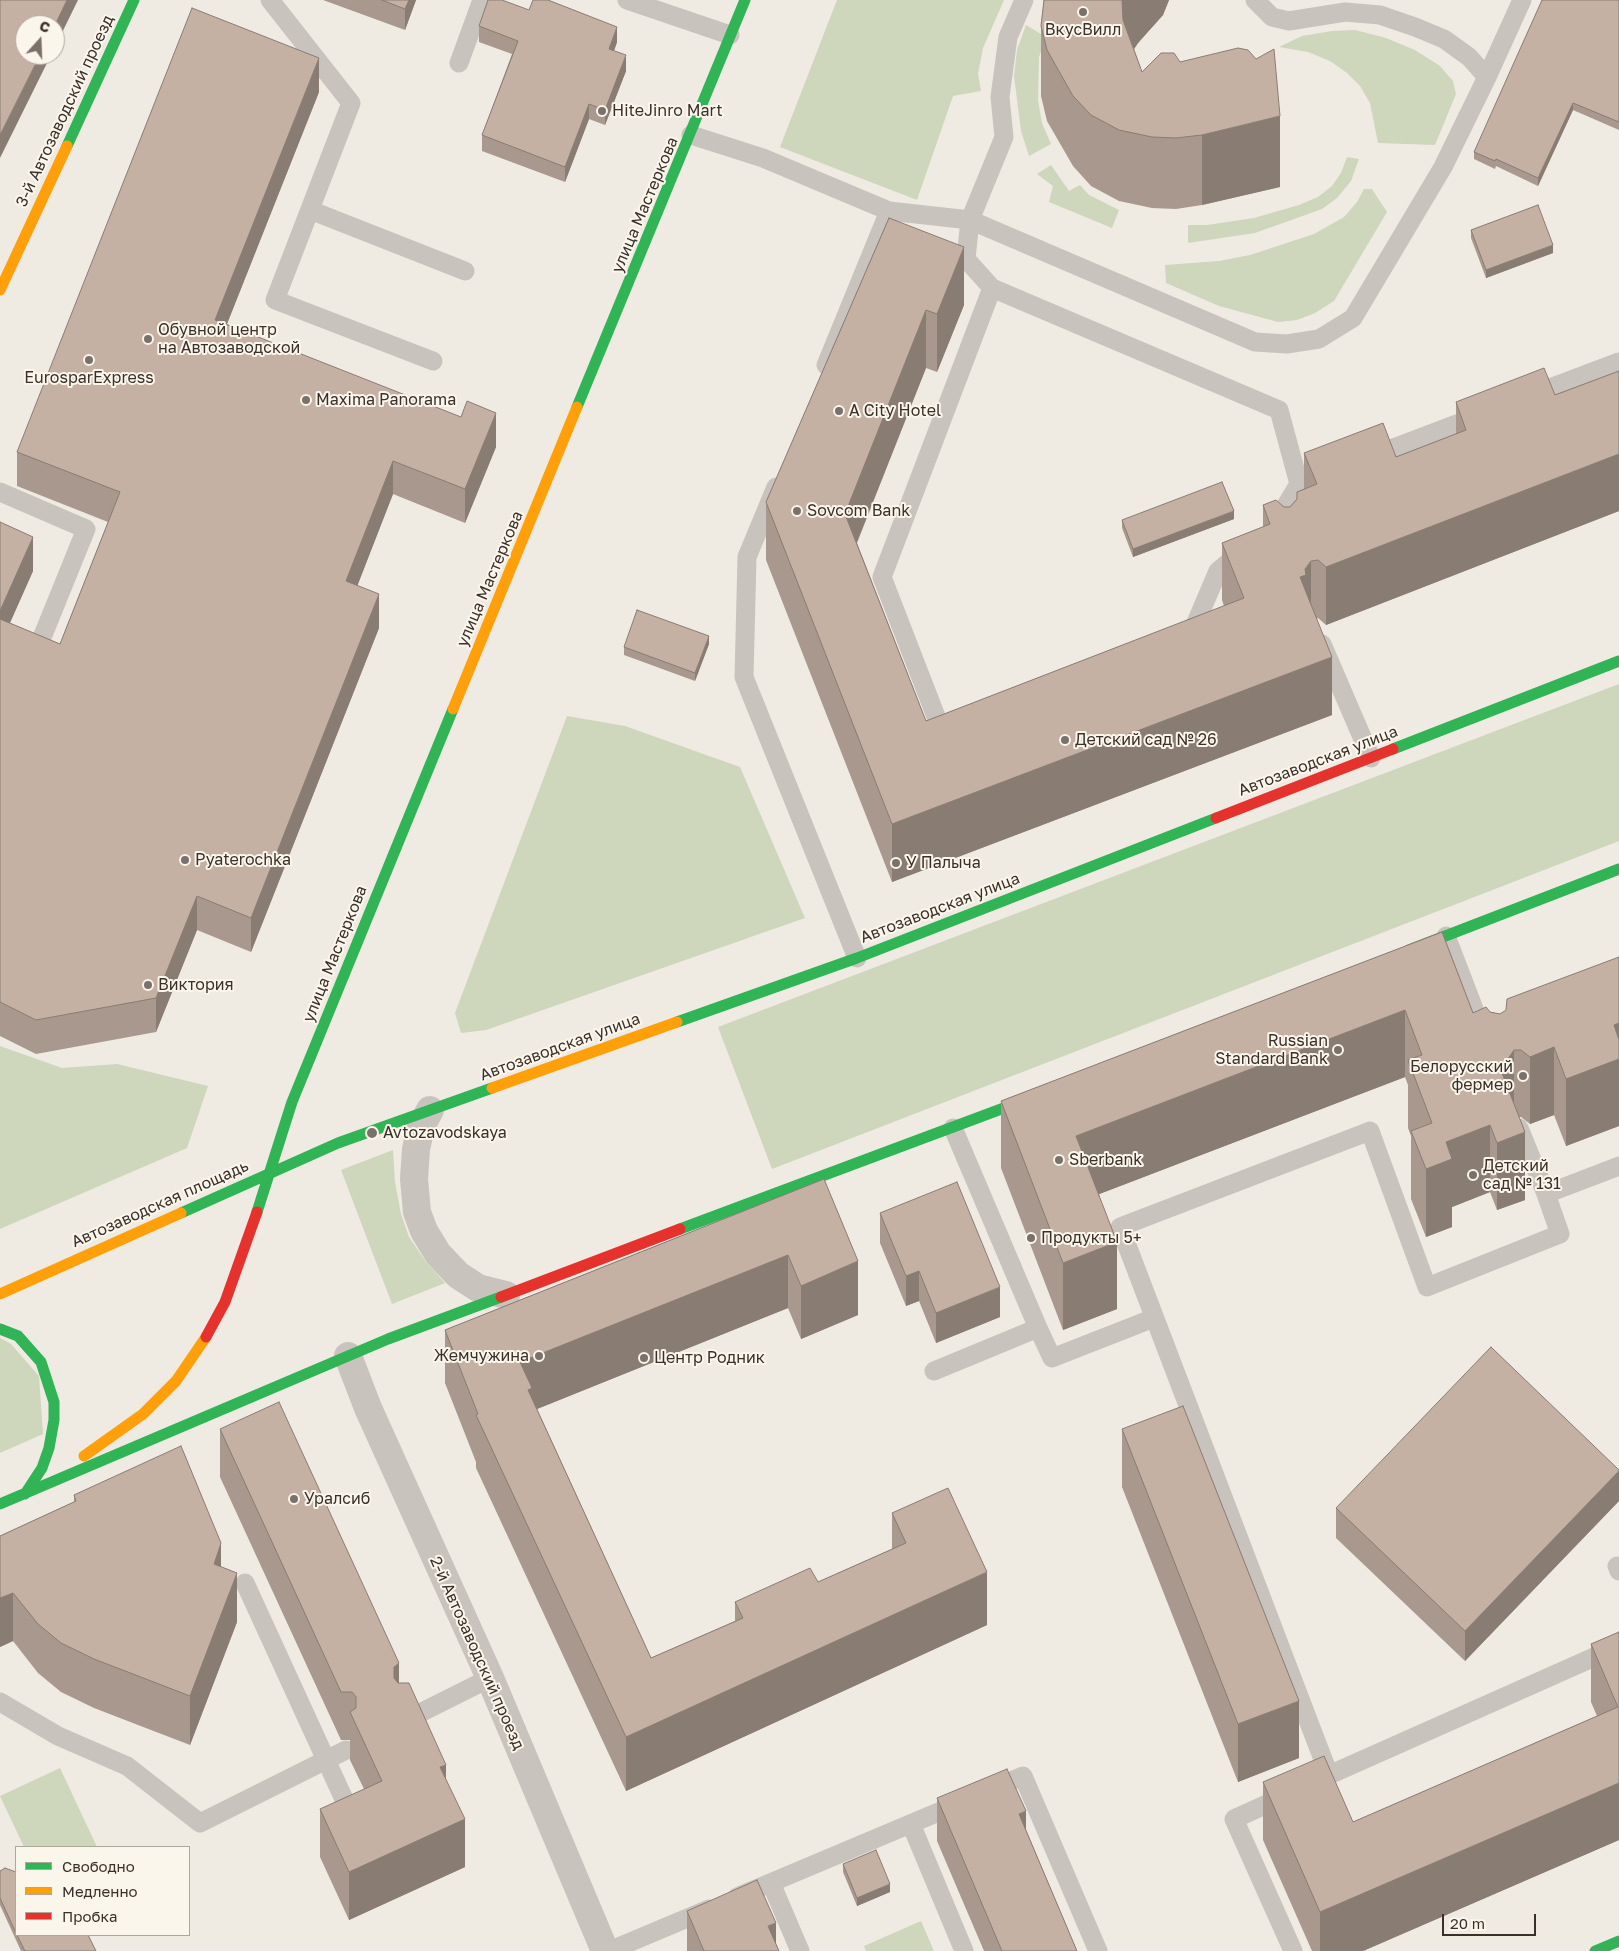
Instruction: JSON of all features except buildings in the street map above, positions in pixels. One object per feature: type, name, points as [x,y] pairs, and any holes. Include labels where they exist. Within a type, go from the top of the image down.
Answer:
[{"type":"main road","name":"3-й Автозаводский проезд","points":[[0,290],[134,0]]},
{"type":"main road","name":"улица Мастеркова","points":[[268,1173],[312,1051],[692,135],[745,0]]},
{"type":"main road","name":"Автозаводская улица","points":[[268,1173],[338,1143],[857,958],[1619,661]]},
{"type":"main road","points":[[1401,954],[1619,868]]},
{"type":"main road","points":[[348,1356],[1049,1091]]},
{"type":"main road","name":"Автозаводская площадь","points":[[0,1294],[268,1173]]},
{"type":"main road","name":"Автозаводская площадь","points":[[42,1486],[143,1414],[181,1374],[201,1346],[225,1302],[250,1234],[268,1173]]},
{"type":"main road","points":[[0,1329],[18,1336],[41,1362],[54,1402],[54,1420],[49,1448],[42,1468],[25,1494]]},
{"type":"main road","name":"Автозаводская площадь","points":[[0,1504],[348,1356]]},
{"type":"main road","points":[[1595,1951],[1619,1941]]},
{"type":"street","points":[[430,1110],[421,1127],[416,1149],[414,1179],[417,1212],[424,1231],[438,1254],[458,1275],[478,1288],[506,1295]]},
{"type":"street","name":"2-й Автозаводский проезд","points":[[348,1356],[368,1408],[490,1678],[607,1951]]},
{"type":"lane","points":[[270,0],[352,103],[275,300],[432,361]]},
{"type":"lane","points":[[459,63],[482,0]]},
{"type":"lane","points":[[627,0],[730,35]]},
{"type":"lane","points":[[1024,0],[1008,37],[1000,97],[1004,137],[970,220],[966,259],[992,288],[1280,410],[1299,484]]},
{"type":"lane","points":[[1255,0],[1272,17],[1289,21],[1344,12],[1380,16],[1415,27],[1444,39],[1469,57],[1487,77]]},
{"type":"lane","points":[[692,135],[762,158],[890,210],[970,220],[1255,342],[1287,344],[1319,338],[1353,318],[1369,295],[1443,167],[1522,0]]},
{"type":"lane","points":[[310,210],[465,270]]},
{"type":"lane","points":[[818,384],[890,210]]},
{"type":"lane","points":[[970,721],[942,732],[882,577],[992,288]]},
{"type":"lane","points":[[1509,404],[1619,362]]},
{"type":"lane","points":[[1354,463],[1491,411]]},
{"type":"lane","points":[[781,475],[747,557],[744,677],[857,958]]},
{"type":"lane","points":[[1165,643],[1192,632],[1218,571],[1263,534],[1299,484],[1318,477]]},
{"type":"lane","points":[[0,492],[86,529],[41,640]]},
{"type":"lane","points":[[1263,534],[1284,546]]},
{"type":"lane","points":[[1316,629],[1371,758]]},
{"type":"lane","points":[[1446,936],[1490,1052]]},
{"type":"lane","points":[[953,1128],[1052,1358],[1154,1318]]},
{"type":"lane","points":[[1329,1775],[1120,1227],[1370,1131],[1427,1287],[1560,1234],[1519,1128]]},
{"type":"lane","points":[[1546,1194],[1619,1166]]},
{"type":"lane","points":[[934,1371],[1038,1328]]},
{"type":"lane","points":[[245,1583],[355,1822]]},
{"type":"lane","points":[[1293,1951],[1234,1819],[1619,1646]]},
{"type":"lane","points":[[404,1721],[490,1678]]},
{"type":"lane","points":[[0,1702],[58,1736],[127,1766],[200,1823],[346,1750]]},
{"type":"lane","points":[[607,1951],[1023,1776],[1098,1951]]},
{"type":"lane","points":[[911,1824],[964,1951]]},
{"type":"lane","points":[[771,1883],[800,1951]]},
{"type":"green space","points":[[837,0],[1004,0],[983,48],[978,74],[981,91],[953,96],[917,200],[780,147]]},
{"type":"green space","points":[[1026,25],[1046,37],[1039,57],[1038,100],[1042,123],[1051,144],[1029,156],[1021,131],[1014,76],[1017,50]]},
{"type":"green space","points":[[1355,30],[1386,38],[1415,50],[1440,66],[1453,81],[1456,94],[1435,145],[1378,143],[1370,103],[1360,86],[1347,73],[1330,61],[1308,52],[1279,47],[1302,36],[1332,31]]},
{"type":"green space","points":[[1347,157],[1359,159],[1351,181],[1337,198],[1322,209],[1255,233],[1188,243],[1188,225],[1207,225],[1254,218],[1299,205],[1318,197],[1332,186],[1341,173]]},
{"type":"green space","points":[[1051,165],[1069,191],[1080,185],[1089,195],[1119,210],[1112,228],[1049,202],[1053,186],[1037,174]]},
{"type":"green space","points":[[1364,189],[1372,189],[1387,212],[1334,301],[1315,313],[1297,320],[1278,322],[1219,306],[1166,283],[1165,265],[1219,261],[1250,255],[1314,234],[1344,217],[1357,202]]},
{"type":"green space","points":[[1619,684],[1619,841],[772,1169],[718,1027]]},
{"type":"green space","points":[[567,716],[625,726],[740,767],[805,918],[486,1030],[461,1033],[455,1013]]},
{"type":"green space","points":[[0,1046],[62,1068],[117,1064],[208,1086],[187,1148],[0,1229]]},
{"type":"green space","points":[[393,1150],[395,1182],[401,1214],[409,1237],[426,1262],[445,1283],[392,1304],[341,1170]]},
{"type":"green space","points":[[0,1338],[11,1344],[39,1376],[43,1434],[0,1453]]},
{"type":"green space","points":[[60,1768],[97,1846],[24,1846],[0,1796]]},
{"type":"green space","points":[[921,1921],[934,1951],[866,1951],[864,1946]]},
{"type":"traffic: fast","points":[[67,146],[134,0]]},
{"type":"traffic: fast","points":[[577,407],[745,0]]},
{"type":"traffic: fast","points":[[1393,749],[1619,661]]},
{"type":"traffic: fast","points":[[257,1212],[292,1102],[453,709]]},
{"type":"traffic: fast","points":[[677,1022],[857,958],[1216,818]]},
{"type":"traffic: fast","points":[[1409,950],[1619,869]]},
{"type":"traffic: fast","points":[[181,1213],[338,1143],[492,1088]]},
{"type":"traffic: fast","points":[[680,1229],[1036,1096]]},
{"type":"traffic: fast","points":[[0,1504],[388,1339],[501,1297]]},
{"type":"traffic: fast","points":[[0,1329],[18,1336],[41,1362],[54,1402],[54,1420],[49,1448],[42,1468],[25,1494]]},
{"type":"traffic: fast","points":[[1595,1951],[1619,1941]]},
{"type":"traffic: slow","points":[[0,290],[67,146]]},
{"type":"traffic: slow","points":[[453,709],[577,407]]},
{"type":"traffic: slow","points":[[492,1088],[677,1022]]},
{"type":"traffic: slow","points":[[0,1294],[181,1213]]},
{"type":"traffic: slow","points":[[84,1456],[143,1414],[176,1381],[206,1337]]},
{"type":"traffic: jam","points":[[1216,818],[1393,749]]},
{"type":"traffic: jam","points":[[206,1337],[225,1302],[257,1212]]},
{"type":"traffic: jam","points":[[501,1297],[680,1229]]},
{"type":"place","name":"ВкусВилл","points":[[1083,12]]},
{"type":"place","name":"HiteJinro Mart","points":[[602,111]]},
{"type":"place","name":"Обувной центр на Автозаводской","points":[[148,339]]},
{"type":"place","name":"EurosparExpress","points":[[89,360]]},
{"type":"place","name":"Maxima Panorama","points":[[306,400]]},
{"type":"place","name":"A City Hotel","points":[[839,411]]},
{"type":"place","name":"Sovcom Bank","points":[[797,511]]},
{"type":"place","name":"Детский сад № 26","points":[[1065,740]]},
{"type":"place","name":"Pyaterochka","points":[[185,860]]},
{"type":"place","name":"У Палыча","points":[[896,863]]},
{"type":"place","name":"Виктория","points":[[148,985]]},
{"type":"place","name":"Russian Standard Bank","points":[[1338,1050]]},
{"type":"place","name":"Белорусский фермер","points":[[1523,1076]]},
{"type":"place","name":"Avtozavodskaya","points":[[372,1133]]},
{"type":"place","name":"Sberbank","points":[[1059,1160]]},
{"type":"place","name":"Детский сад № 131","points":[[1473,1175]]},
{"type":"place","name":"Продукты 5+","points":[[1031,1238]]},
{"type":"place","name":"Жемчужина","points":[[539,1356]]},
{"type":"place","name":"Центр Родник","points":[[644,1358]]},
{"type":"place","name":"Уралсиб","points":[[294,1499]]}]
